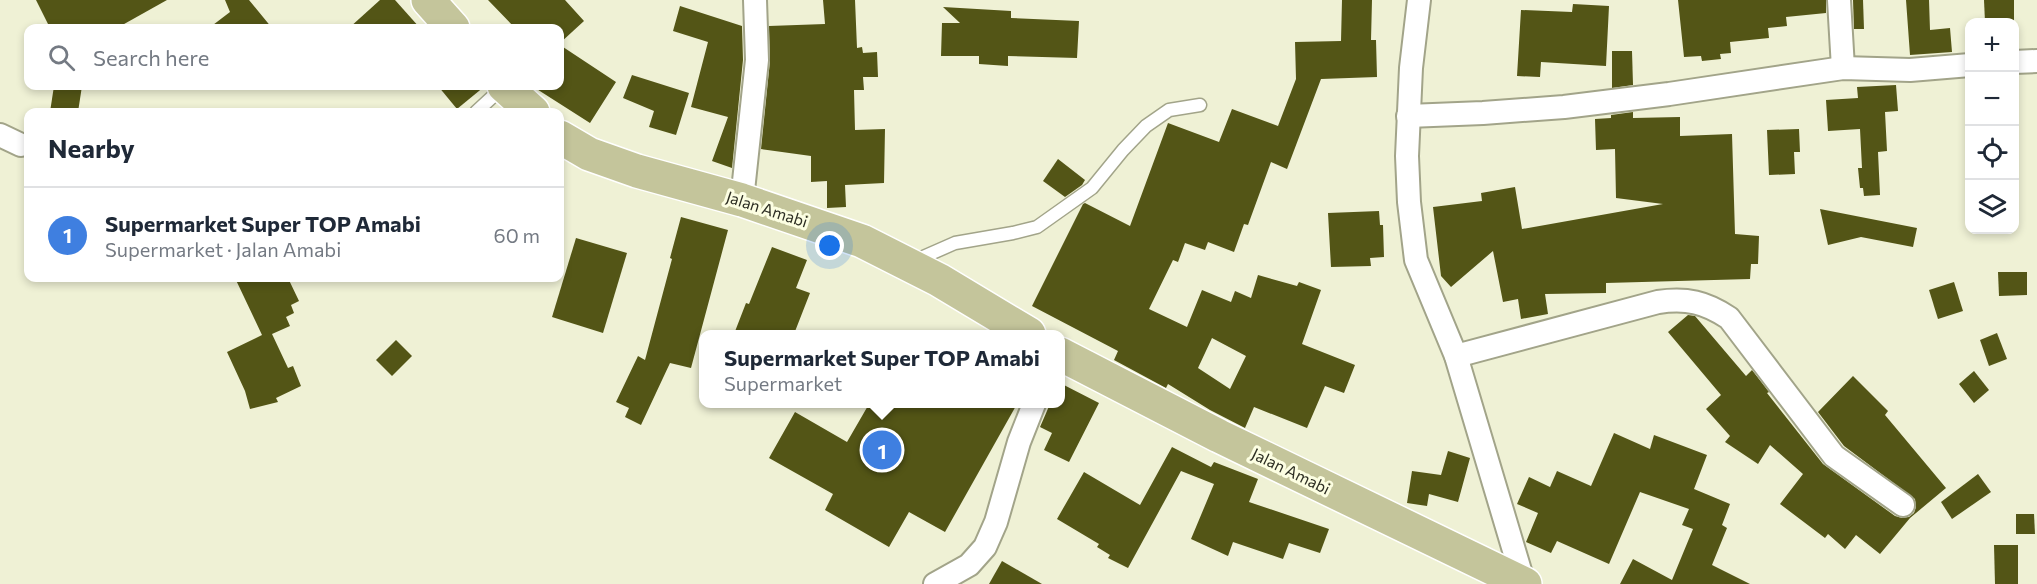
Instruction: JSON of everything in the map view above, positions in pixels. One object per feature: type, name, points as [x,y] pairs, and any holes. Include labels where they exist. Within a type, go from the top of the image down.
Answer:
[{"type":"main road","points":[[428,0],[449,24]]},
{"type":"main road","points":[[508,90],[529,108]]},
{"type":"main road","name":"Jalan Amabi","points":[[564,139],[589,154],[637,171],[742,200],[885,253],[939,280],[1022,330]]},
{"type":"main road","name":"Jalan Amabi","points":[[1065,361],[1524,584]]},
{"type":"street","points":[[742,200],[757,60],[755,0]]},
{"type":"street","points":[[1419,0],[1408,116],[1409,202],[1416,260],[1456,356],[1524,584]]},
{"type":"street","points":[[1839,0],[1843,68]]},
{"type":"street","points":[[2019,62],[2037,61]]},
{"type":"street","points":[[1408,116],[1564,107],[1843,68],[1910,70],[1965,65]]},
{"type":"street","points":[[0,135],[21,145]]},
{"type":"street","points":[[1456,356],[1658,302],[1679,299],[1711,306],[1734,324],[1834,456],[1903,506]]},
{"type":"street","points":[[935,584],[969,565],[985,547],[996,522],[1019,442],[1032,408]]},
{"type":"lane","points":[[480,108],[500,90]]},
{"type":"lane","points":[[885,253],[955,243],[1037,227],[1092,188],[1146,126],[1169,110],[1200,105]]},
{"type":"building","points":[[36,0],[167,0],[124,24],[48,24]]},
{"type":"building","points":[[225,0],[249,0],[269,24],[214,24],[230,12]]},
{"type":"building","points":[[380,0],[395,0],[416,24],[353,24]]},
{"type":"building","points":[[488,0],[565,0],[584,21],[564,39],[564,24],[511,24]]},
{"type":"building","points":[[823,0],[855,0],[857,48],[862,47],[863,53],[877,52],[878,77],[863,77],[864,90],[854,90],[855,130],[885,129],[884,183],[845,185],[846,207],[827,208],[827,181],[811,182],[811,156],[761,149],[770,61],[769,26],[825,24]]},
{"type":"building","points":[[1342,0],[1372,0],[1371,40],[1376,40],[1377,77],[1321,79],[1287,169],[1271,162],[1248,225],[1244,224],[1234,252],[1208,242],[1205,250],[1185,243],[1178,262],[1173,260],[1149,309],[1187,327],[1202,290],[1231,302],[1235,291],[1251,298],[1258,275],[1297,286],[1299,282],[1321,290],[1302,344],[1355,365],[1344,393],[1325,386],[1307,428],[1254,407],[1245,428],[1168,384],[1166,388],[1114,360],[1118,351],[1032,306],[1083,204],[1130,226],[1168,123],[1219,142],[1232,109],[1278,126],[1296,79],[1295,42],[1341,41]],"holes":[[[1212,338],[1246,356],[1230,389],[1198,368]]]},
{"type":"building","points":[[1678,0],[1826,0],[1826,13],[1786,17],[1787,26],[1768,28],[1769,38],[1730,42],[1731,53],[1720,54],[1721,59],[1702,61],[1701,56],[1684,57]]},
{"type":"building","points":[[1853,0],[1863,0],[1864,29],[1854,29]]},
{"type":"building","points":[[1906,0],[1929,0],[1930,30],[1950,28],[1952,52],[1910,55]]},
{"type":"building","points":[[1984,0],[2014,0],[2014,18],[1985,18]]},
{"type":"building","points":[[1573,4],[1609,6],[1606,66],[1541,62],[1540,77],[1517,76],[1521,10],[1572,12]]},
{"type":"building","points":[[680,6],[742,26],[743,60],[732,168],[712,161],[728,117],[691,107],[708,42],[673,31]]},
{"type":"building","points":[[943,7],[1011,11],[1011,18],[1079,21],[1077,58],[1008,56],[1008,66],[979,64],[979,56],[941,56],[942,23],[960,23]]},
{"type":"building","points":[[564,48],[616,82],[590,123],[538,90],[564,90]]},
{"type":"building","points":[[1612,51],[1632,51],[1633,85],[1612,88]]},
{"type":"building","points":[[632,75],[689,93],[676,135],[649,127],[654,111],[623,98]]},
{"type":"building","points":[[1896,85],[1898,111],[1885,112],[1887,151],[1878,152],[1880,195],[1864,196],[1863,188],[1860,188],[1858,168],[1862,168],[1860,129],[1828,131],[1826,100],[1858,98],[1857,87]]},
{"type":"building","points":[[53,90],[81,90],[79,108],[51,108]]},
{"type":"building","points":[[441,90],[480,90],[458,108]]},
{"type":"building","points":[[1633,112],[1633,118],[1680,117],[1680,136],[1732,134],[1735,234],[1759,236],[1758,264],[1751,264],[1750,279],[1606,283],[1606,293],[1545,294],[1548,314],[1521,319],[1518,299],[1503,302],[1493,251],[1451,287],[1441,276],[1433,207],[1482,201],[1481,193],[1515,187],[1522,229],[1663,204],[1616,198],[1615,149],[1596,150],[1595,119],[1611,118],[1611,115]]},
{"type":"building","points":[[1799,129],[1800,152],[1794,152],[1795,174],[1769,175],[1767,130]]},
{"type":"building","points":[[1058,159],[1085,180],[1082,185],[1065,197],[1043,181]]},
{"type":"building","points":[[1820,209],[1917,228],[1913,247],[1861,237],[1828,245]]},
{"type":"building","points":[[1379,211],[1380,225],[1383,225],[1384,257],[1370,258],[1371,266],[1331,267],[1328,213]]},
{"type":"building","points":[[681,217],[728,230],[701,330],[699,330],[691,368],[670,363],[641,425],[625,417],[629,408],[616,402],[638,356],[645,360],[672,259],[670,258]]},
{"type":"building","points":[[576,238],[627,253],[603,333],[552,317]]},
{"type":"building","points":[[772,247],[807,260],[796,288],[810,293],[796,330],[736,330],[746,303],[749,304]]},
{"type":"building","points":[[1998,272],[2027,272],[2027,295],[1999,296]]},
{"type":"building","points":[[237,282],[290,282],[299,301],[291,305],[294,313],[286,317],[290,326],[272,334],[288,368],[293,366],[301,386],[276,398],[278,402],[250,409],[245,391],[227,352],[262,335]]},
{"type":"building","points":[[1954,282],[1963,311],[1938,319],[1929,290]]},
{"type":"building","points":[[1688,315],[1695,316],[1746,376],[1752,370],[1769,392],[1767,393],[1823,464],[1895,516],[1909,517],[1914,513],[1915,499],[1844,446],[1818,412],[1853,376],[1888,411],[1885,415],[1946,488],[1910,518],[1880,554],[1856,535],[1845,549],[1828,534],[1825,538],[1780,504],[1803,474],[1770,445],[1758,464],[1725,442],[1730,436],[1706,409],[1721,395],[1668,332]]},
{"type":"building","points":[[1997,333],[2007,359],[1989,366],[1980,340]]},
{"type":"building","points":[[396,340],[412,356],[392,376],[376,360]]},
{"type":"building","points":[[1974,371],[1989,390],[1974,403],[1959,384]]},
{"type":"building","points":[[1065,386],[1099,403],[1069,462],[1044,450],[1052,433],[1040,427],[1048,408],[1065,408]]},
{"type":"building","points":[[867,408],[1015,408],[945,532],[909,512],[889,547],[825,510],[833,494],[769,458],[795,412],[847,442]]},
{"type":"building","points":[[1614,433],[1650,449],[1654,435],[1707,455],[1694,489],[1730,504],[1722,525],[1727,528],[1712,565],[1750,584],[1620,584],[1633,559],[1672,580],[1693,529],[1682,525],[1689,509],[1640,492],[1609,564],[1557,541],[1551,553],[1526,542],[1538,513],[1517,504],[1529,477],[1550,487],[1557,471],[1591,486]]},
{"type":"building","points":[[1172,447],[1211,467],[1214,462],[1258,479],[1249,502],[1329,529],[1320,553],[1289,543],[1283,559],[1233,542],[1228,556],[1191,539],[1214,484],[1181,471],[1128,568],[1108,558],[1110,555],[1097,547],[1099,544],[1057,519],[1084,472],[1140,505]]},
{"type":"building","points":[[1448,451],[1470,458],[1458,502],[1429,494],[1427,506],[1407,503],[1412,471],[1441,475]]},
{"type":"building","points":[[1978,474],[1991,492],[1952,519],[1941,502]]},
{"type":"building","points":[[2016,514],[2034,514],[2035,534],[2016,534]]},
{"type":"building","points":[[1994,545],[2018,545],[2018,584],[1995,584]]},
{"type":"building","points":[[1002,561],[1042,584],[989,584]]},
{"type":"place","name":"Supermarket Super TOP Amabi","points":[[882,450]]}]
